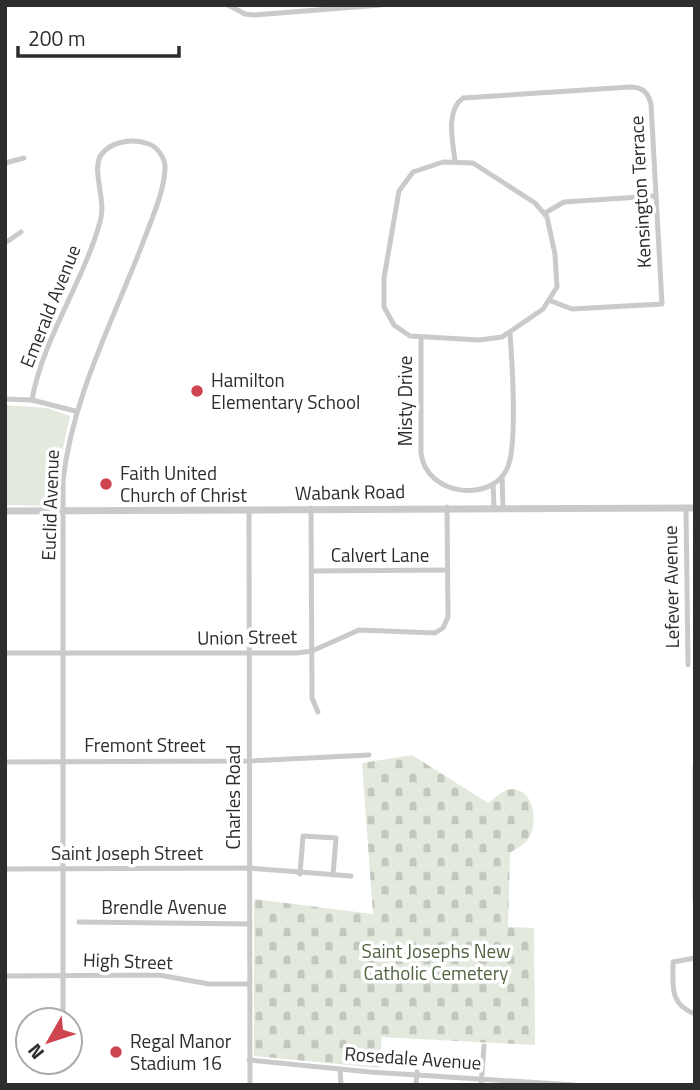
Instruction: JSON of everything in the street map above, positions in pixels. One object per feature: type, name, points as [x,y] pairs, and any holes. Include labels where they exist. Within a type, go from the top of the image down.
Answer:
[{"type":"street","points":[[228,5],[245,14],[281,9],[381,5]]},
{"type":"street","name":"Kensington Terrace","points":[[455,162],[452,116],[455,106],[463,98],[635,86],[648,94],[651,104],[662,304],[572,309],[551,301]]},
{"type":"street","name":"Euclid Avenue","points":[[63,1006],[63,511],[66,454],[75,411],[138,256],[164,174],[162,156],[152,145],[118,142],[100,156],[97,168],[102,191],[100,224]]},
{"type":"street","points":[[5,163],[24,158]]},
{"type":"street","points":[[473,163],[535,203],[545,213],[558,271],[557,287],[551,301],[510,333],[479,340],[421,339],[398,328],[389,317],[383,300],[396,205],[403,184],[414,172],[431,164],[473,163]]},
{"type":"street","points":[[545,213],[565,202],[655,196]]},
{"type":"street","name":"Emerald Avenue","points":[[32,400],[43,361],[100,224]]},
{"type":"street","points":[[5,243],[21,232]]},
{"type":"street","points":[[494,507],[494,484],[502,477],[511,457],[510,333]]},
{"type":"street","name":"Misty Drive","points":[[421,339],[421,453],[424,467],[436,483],[447,488],[480,488],[494,484]]},
{"type":"street","points":[[5,399],[32,400],[75,411]]},
{"type":"street","points":[[502,477],[503,507]]},
{"type":"street","name":"Union Street","points":[[5,653],[312,651],[359,630],[440,631],[448,617],[447,507]]},
{"type":"street","points":[[311,508],[312,698],[318,712]]},
{"type":"street","name":"Wabank Road","points":[[5,511],[690,508]]},
{"type":"street","name":"Lefever Avenue","points":[[688,666],[690,508]]},
{"type":"street","name":"Charles Road","points":[[249,509],[250,1085]]},
{"type":"street","name":"Calvert Lane","points":[[312,571],[448,570]]},
{"type":"street","name":"Fremont Street","points":[[5,762],[249,761],[369,755]]},
{"type":"street","points":[[695,766],[695,900]]},
{"type":"street","points":[[300,873],[303,836],[335,838],[333,875]]},
{"type":"street","name":"Saint Joseph Street","points":[[5,869],[249,868],[351,877]]},
{"type":"street","name":"Brendle Avenue","points":[[79,922],[250,924]]},
{"type":"street","points":[[695,958],[673,962],[672,995],[677,1004],[695,1014]]},
{"type":"street","name":"High Street","points":[[5,976],[159,975],[209,984],[249,984]]},
{"type":"street","points":[[481,1081],[484,1046]]},
{"type":"street","name":"Rosedale Avenue","points":[[249,1060],[340,1069],[417,1072],[481,1081],[574,1085]]},
{"type":"street","points":[[340,1069],[341,1085]]},
{"type":"street","points":[[415,1085],[417,1072]]},
{"type":"green space","points":[[5,405],[47,408],[70,416],[61,457],[57,506],[5,505]]},
{"type":"green space","name":"Saint Josephs New Catholic Cemetery","points":[[412,755],[488,803],[504,791],[516,790],[528,798],[532,806],[532,832],[525,843],[510,853],[508,927],[534,928],[535,1045],[382,1037],[379,1068],[254,1056],[254,899],[373,914],[362,763]]},
{"type":"place","name":"Hamilton Elementary School","points":[[197,391]]},
{"type":"place","name":"Faith United Church of Christ","points":[[106,484]]},
{"type":"place","name":"Regal Manor Stadium 16","points":[[116,1052]]}]
